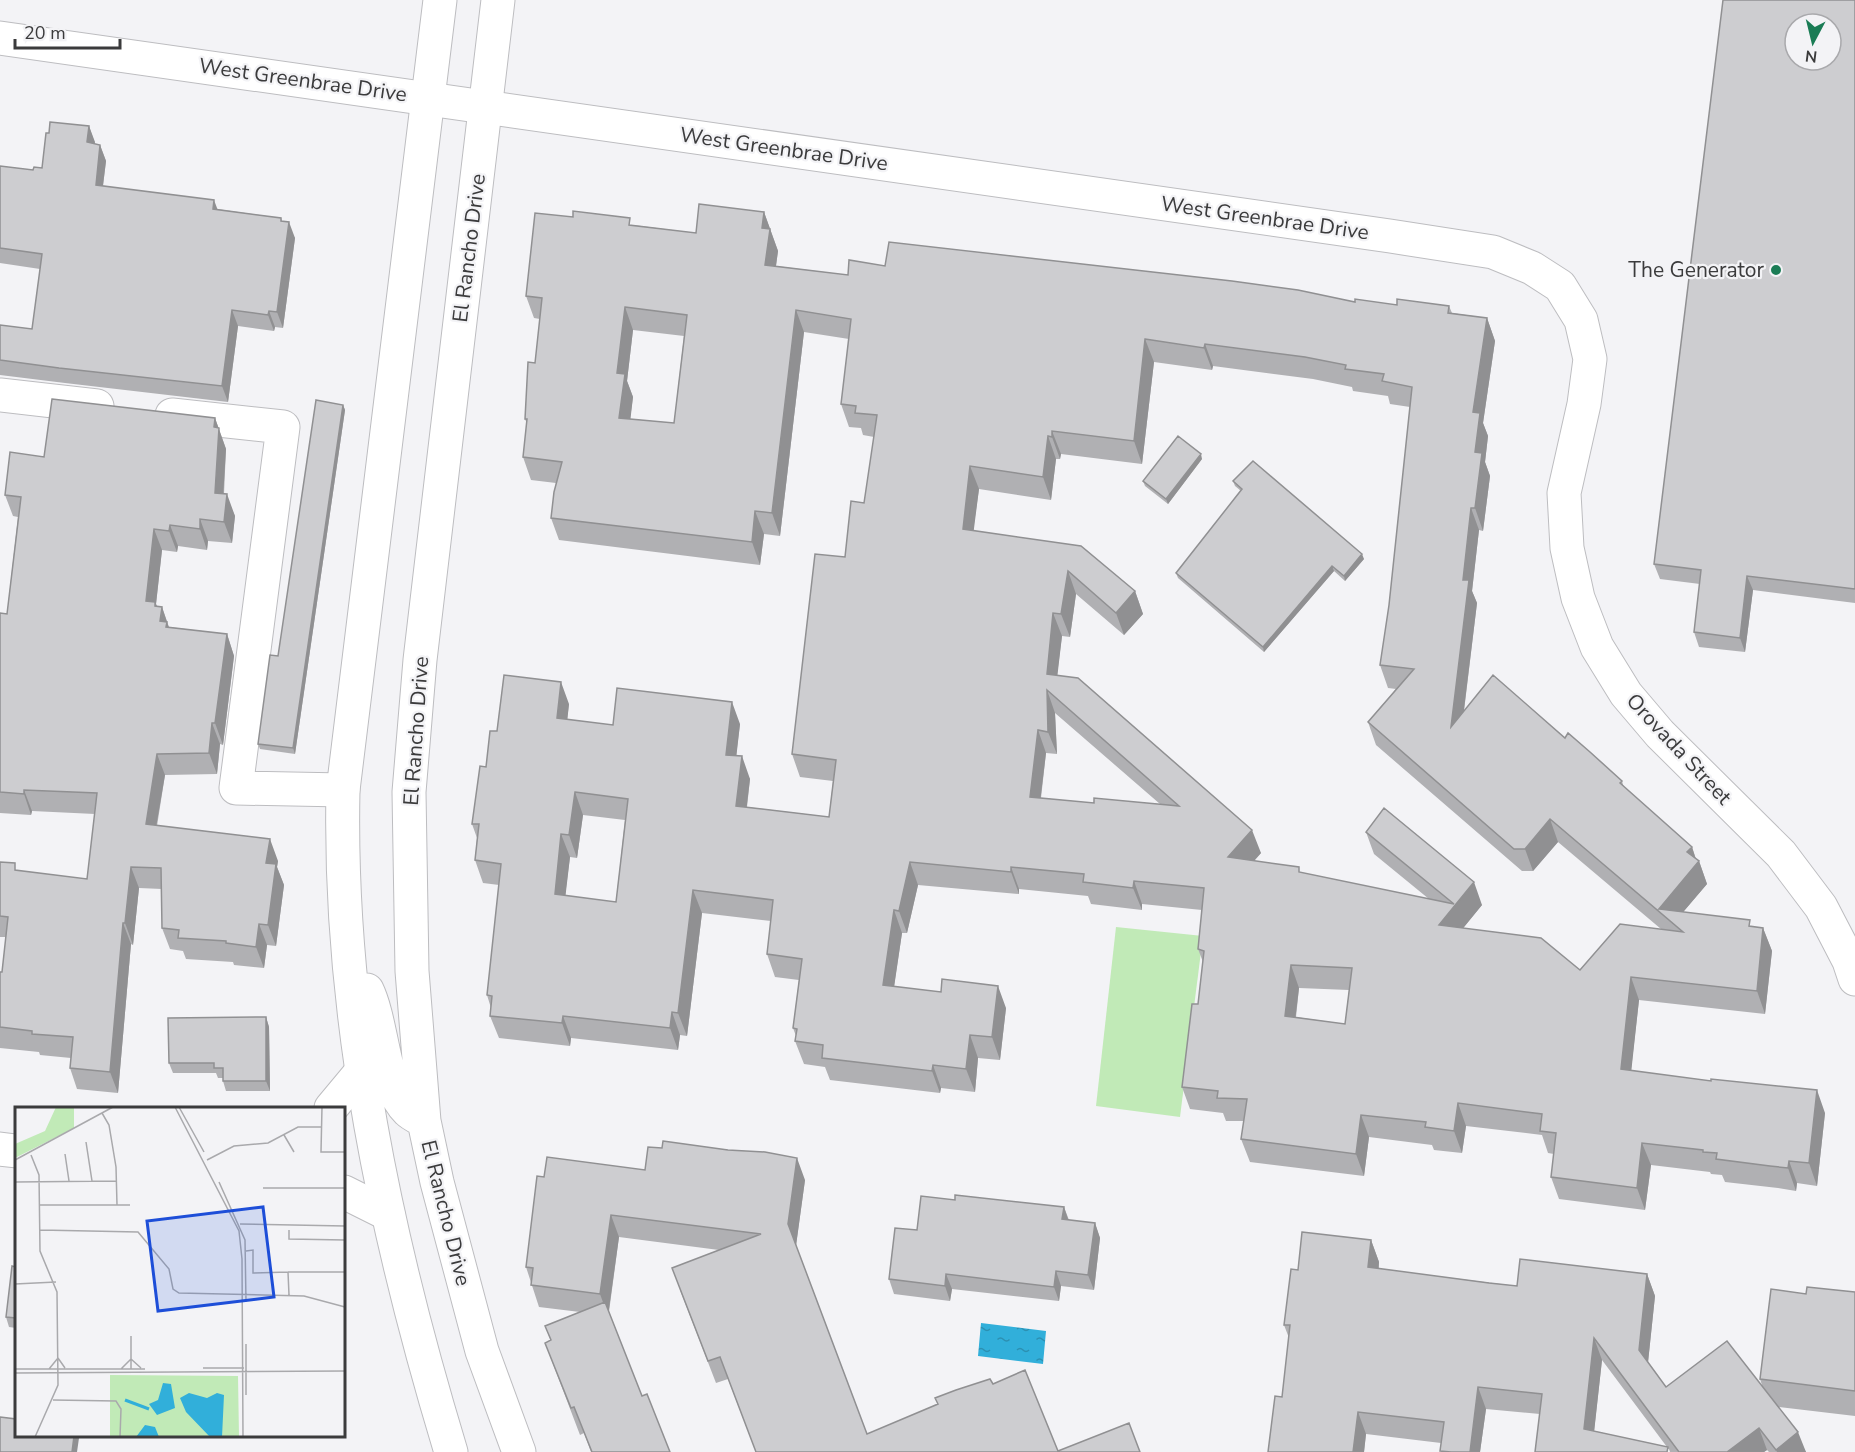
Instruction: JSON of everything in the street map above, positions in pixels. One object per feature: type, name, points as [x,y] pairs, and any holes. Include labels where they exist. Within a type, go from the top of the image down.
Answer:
[{"type":"street","points":[[440,0],[343,790],[342,840],[351,976],[361,1072],[393,1240],[420,1349],[451,1452]]},
{"type":"street","name":"El Rancho Drive","points":[[498,0],[420,660],[409,792],[412,971],[424,1121],[437,1182],[482,1351],[519,1452]]},
{"type":"street","name":"West Greenbrae Drive","points":[[0,38],[1493,252],[1532,268],[1560,286]]},
{"type":"street","name":"Orovada Street","points":[[1560,286],[1581,320],[1590,359],[1584,404],[1564,493],[1569,558],[1578,598],[1597,647],[1626,694],[1660,734],[1781,854],[1821,907],[1849,961],[1855,979]]},
{"type":"street","points":[[0,395],[283,428],[236,788],[343,790]]},
{"type":"street","points":[[351,976],[366,987],[374,1003],[389,1077],[397,1098],[408,1111],[424,1121]]},
{"type":"street","points":[[332,1107],[361,1072]]},
{"type":"street","points":[[0,1149],[15,1151]]},
{"type":"street","points":[[345,1192],[388,1214]]},
{"type":"green space","points":[[1116,927],[1203,936],[1180,1117],[1096,1106]]},
{"type":"water","points":[[981,1323],[1046,1331],[1043,1364],[978,1356]]},
{"type":"building","name":"The Generator","points":[[1723,0],[1855,0],[1855,589],[1747,576],[1740,638],[1694,632],[1701,570],[1654,564]]},
{"type":"building","points":[[50,122],[89,126],[87,142],[100,145],[96,185],[214,200],[213,209],[281,218],[281,221],[289,222],[277,312],[269,311],[268,315],[232,310],[222,386],[0,360],[0,325],[32,329],[42,254],[0,248],[0,166],[33,170],[34,167],[42,168],[46,133],[49,133]]},
{"type":"building","points":[[699,204],[764,212],[762,228],[770,229],[765,265],[848,275],[849,260],[885,266],[889,242],[1232,281],[1298,290],[1355,302],[1355,299],[1397,305],[1397,299],[1449,306],[1448,313],[1487,318],[1473,412],[1480,413],[1475,452],[1482,453],[1475,508],[1471,508],[1463,580],[1469,580],[1451,727],[1493,675],[1565,738],[1568,733],[1590,752],[1622,781],[1620,783],[1692,847],[1687,852],[1699,861],[1659,909],[1750,920],[1749,926],[1763,928],[1757,991],[1631,977],[1621,1069],[1711,1081],[1711,1079],[1817,1090],[1809,1163],[1789,1161],[1788,1168],[1770,1166],[1716,1159],[1717,1153],[1703,1152],[1703,1150],[1642,1143],[1637,1188],[1551,1177],[1556,1133],[1540,1131],[1542,1114],[1458,1103],[1454,1131],[1425,1127],[1426,1122],[1361,1115],[1356,1154],[1241,1139],[1247,1099],[1217,1098],[1218,1091],[1182,1087],[1192,1004],[1198,1004],[1204,951],[1198,949],[1204,888],[1134,881],[1133,888],[1083,882],[1084,874],[1011,867],[1011,872],[910,862],[899,911],[894,910],[883,985],[941,992],[942,979],[998,986],[992,1037],[970,1035],[966,1069],[933,1065],[932,1071],[822,1058],[823,1045],[795,1041],[797,1029],[793,1028],[802,959],[767,954],[773,900],[693,890],[678,1013],[672,1012],[670,1028],[563,1016],[562,1023],[490,1016],[492,996],[487,995],[501,864],[475,860],[479,824],[472,824],[480,766],[486,767],[490,731],[497,731],[504,675],[561,682],[557,718],[613,725],[617,688],[732,702],[726,755],[742,756],[736,806],[829,817],[836,760],[792,754],[815,554],[845,557],[851,501],[864,503],[877,415],[855,413],[856,406],[841,404],[851,319],[796,310],[772,513],[755,511],[752,542],[551,518],[554,492],[562,462],[523,457],[527,419],[525,419],[528,362],[535,363],[542,298],[526,296],[535,213],[573,217],[573,211],[630,218],[629,225],[696,233]],"holes":[[[625,307],[687,315],[674,423],[619,418],[625,374],[617,373]],[[1145,339],[1204,348],[1205,344],[1305,357],[1346,365],[1345,369],[1384,374],[1382,381],[1412,387],[1389,605],[1380,665],[1414,669],[1368,722],[1514,849],[1525,849],[1550,819],[1683,932],[1620,924],[1580,970],[1541,938],[1439,925],[1474,882],[1384,808],[1366,832],[1454,904],[1299,872],[1299,867],[1228,857],[1252,830],[1078,678],[1047,674],[1053,613],[1061,614],[1068,571],[1116,613],[1135,591],[1081,546],[963,529],[970,466],[1043,477],[1048,436],[1052,437],[1052,431],[1134,441]],[[1047,690],[1179,806],[1094,798],[1094,803],[1030,797],[1038,730],[1048,732]],[[575,792],[628,799],[616,902],[555,894],[561,834],[569,835]],[[1291,965],[1352,968],[1345,1024],[1285,1016]]]},
{"type":"building","points":[[52,399],[215,418],[214,427],[219,428],[215,493],[227,494],[224,522],[200,519],[200,529],[170,525],[169,531],[154,529],[146,601],[155,602],[155,606],[162,607],[160,621],[167,622],[166,627],[227,634],[215,723],[212,723],[209,753],[157,754],[146,824],[270,839],[266,863],[276,864],[268,925],[259,924],[256,947],[226,943],[226,941],[178,938],[179,930],[162,928],[161,868],[131,867],[125,923],[123,923],[110,1072],[70,1068],[73,1037],[32,1034],[32,1031],[0,1027],[0,972],[2,972],[8,917],[0,916],[0,862],[15,863],[15,870],[87,879],[97,793],[24,790],[24,794],[0,792],[0,613],[7,614],[21,497],[5,495],[10,452],[44,457]]},
{"type":"building","points":[[316,400],[343,405],[293,748],[258,744],[270,655],[278,656]]},
{"type":"building","points":[[1178,436],[1201,454],[1166,499],[1143,481]]},
{"type":"building","points":[[1253,461],[1362,554],[1344,576],[1332,566],[1263,647],[1176,573],[1242,489],[1233,481]]},
{"type":"building","points":[[266,1017],[266,1081],[223,1081],[223,1068],[214,1068],[214,1063],[169,1063],[168,1018]]},
{"type":"building","points":[[663,1141],[728,1150],[765,1152],[797,1158],[788,1224],[867,1434],[938,1404],[935,1398],[990,1379],[993,1384],[1025,1370],[1058,1451],[1129,1423],[1140,1452],[756,1452],[720,1357],[708,1361],[672,1268],[761,1234],[611,1215],[600,1294],[531,1285],[533,1268],[526,1267],[537,1176],[544,1177],[547,1157],[645,1170],[648,1147],[662,1148]]},
{"type":"building","points":[[955,1195],[1064,1207],[1062,1219],[1095,1223],[1088,1275],[1056,1271],[1054,1287],[946,1274],[945,1286],[889,1279],[895,1228],[917,1230],[921,1196],[955,1200]]},
{"type":"building","points":[[1302,1232],[1371,1240],[1368,1267],[1489,1283],[1517,1286],[1520,1259],[1647,1274],[1639,1350],[1666,1387],[1727,1341],[1798,1432],[1776,1450],[1759,1428],[1727,1452],[1679,1452],[1594,1338],[1584,1429],[1668,1447],[1667,1452],[1535,1452],[1542,1394],[1478,1387],[1470,1452],[1440,1451],[1444,1422],[1358,1412],[1353,1452],[1268,1452],[1275,1396],[1282,1397],[1290,1325],[1284,1325],[1291,1269],[1298,1270]]},
{"type":"building","points":[[12,1266],[15,1267],[15,1318],[6,1317]]},
{"type":"building","points":[[1807,1287],[1855,1292],[1855,1391],[1760,1379],[1771,1289],[1806,1294]]},
{"type":"building","points":[[605,1302],[642,1396],[647,1394],[670,1452],[592,1452],[574,1407],[571,1408],[545,1343],[551,1340],[545,1326]]},
{"type":"building","points":[[0,1417],[15,1419],[15,1437],[74,1437],[72,1452],[0,1452]]},
{"type":"place","name":"The Generator","points":[[1776,270]]}]
